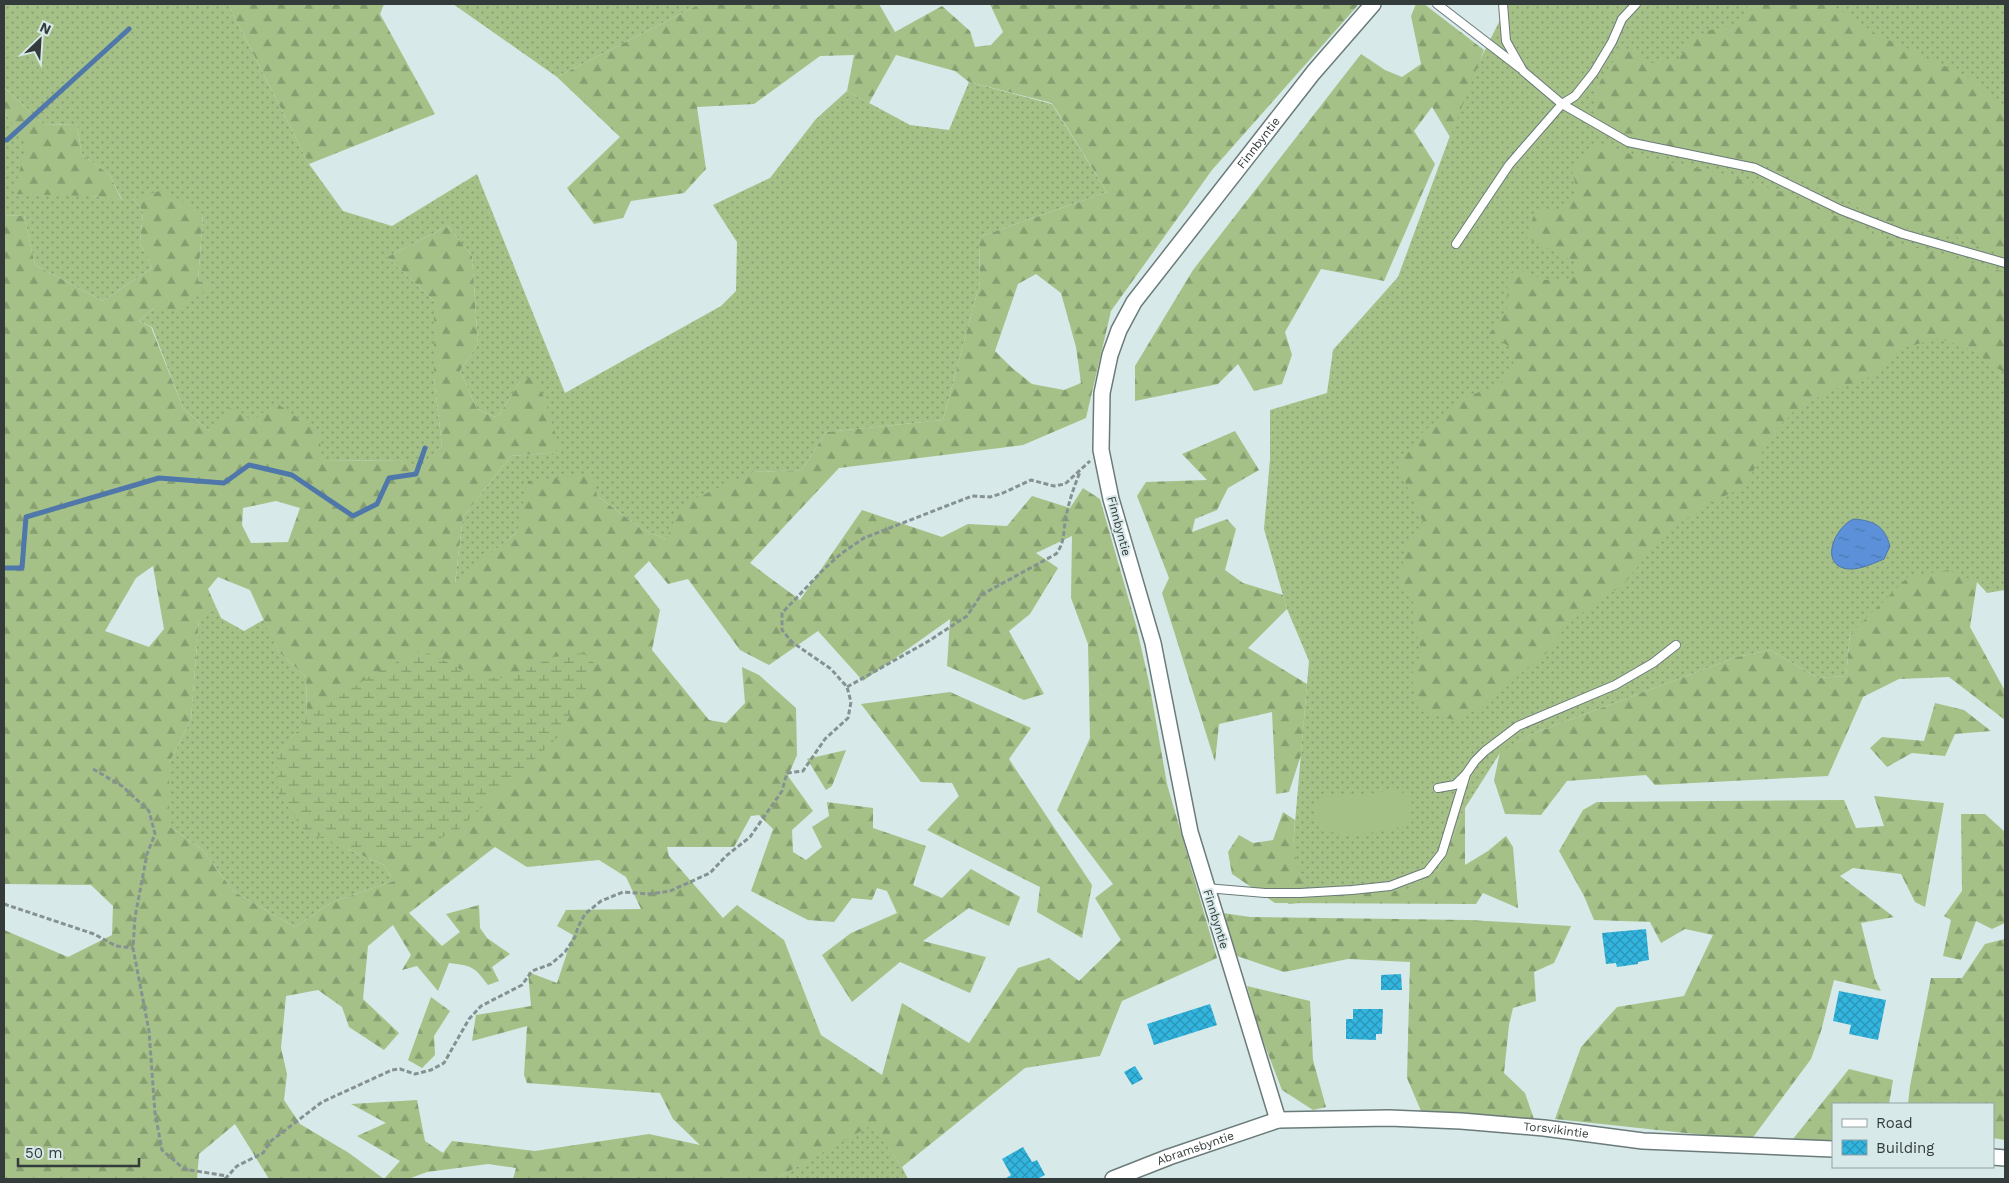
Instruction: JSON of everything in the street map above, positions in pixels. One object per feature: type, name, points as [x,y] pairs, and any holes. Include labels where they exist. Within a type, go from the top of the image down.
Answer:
[{"type":"street","name":"Finnbyntie","points":[[1278,1120],[1190,832],[1153,643],[1114,508],[1101,450],[1102,393],[1110,355],[1119,330],[1134,302],[1313,73],[1373,4]]},
{"type":"street","name":"Torsvikintie","points":[[1278,1120],[1389,1118],[1461,1121],[1544,1128],[1643,1141],[1832,1149]]},
{"type":"street","name":"Abramsbyntie","points":[[1113,1179],[1169,1156],[1278,1120]]},
{"type":"lane","points":[[1437,4],[1562,104],[1628,142],[1755,168],[1841,210],[1904,234],[2005,263]]},
{"type":"lane","points":[[1503,4],[1506,41],[1523,71]]},
{"type":"lane","points":[[1456,244],[1509,164],[1562,104],[1575,96],[1594,72],[1612,42],[1622,19],[1636,4]]},
{"type":"lane","points":[[1438,788],[1455,785],[1480,756],[1518,726],[1615,685],[1653,663],[1676,645]]},
{"type":"lane","points":[[1206,888],[1265,893],[1300,893],[1390,886],[1427,872],[1442,853],[1466,774]]},
{"type":"path","points":[[92,769],[122,786],[149,811],[155,834],[147,854],[135,917],[133,948],[148,1030],[155,1113],[162,1150],[184,1169],[227,1178],[236,1166],[263,1153],[271,1141],[322,1102],[392,1070],[400,1069],[415,1074],[431,1070],[444,1063],[469,1019],[481,1006],[522,985],[532,971],[551,964],[565,952],[575,937],[585,914],[601,902],[623,892],[650,894],[670,891],[710,873],[726,856],[750,837],[778,797],[787,774],[803,771],[826,739],[848,718],[851,702],[847,687],[831,669],[792,642],[782,630],[782,613],[842,553],[864,538],[972,496],[990,497],[1031,480],[1054,486],[1065,484],[1101,450]]},
{"type":"path","points":[[847,687],[927,642],[966,616],[981,594],[1056,554],[1062,547],[1071,493],[1080,470]]},
{"type":"path","points":[[4,904],[94,934],[116,946],[133,948]]},
{"type":"green space","points":[[4,4],[228,4],[309,164],[343,211],[392,226],[477,174],[565,393],[721,306],[736,291],[737,242],[713,205],[770,178],[816,119],[847,91],[910,125],[949,130],[969,82],[1052,104],[1107,192],[979,237],[980,282],[943,420],[826,432],[802,470],[753,472],[666,539],[642,529],[597,496],[517,532],[455,584],[463,517],[511,456],[560,452],[520,382],[497,418],[477,409],[460,371],[478,344],[472,256],[448,226],[387,257],[434,301],[434,378],[442,446],[416,474],[401,460],[322,461],[252,421],[209,431],[183,408],[152,327],[139,321],[154,308],[214,285],[198,281],[203,214],[133,199],[143,211],[140,243],[152,268],[103,301],[35,265],[24,216],[4,215],[4,112],[27,140],[92,196],[122,200],[110,175],[82,155],[77,125],[43,124],[4,87]]},
{"type":"green space","points":[[228,4],[384,4],[380,14],[435,114],[309,164]]},
{"type":"green space","points":[[453,4],[700,4],[557,77]]},
{"type":"green space","points":[[700,4],[879,4],[895,32],[942,6],[970,31],[975,47],[991,45],[1003,32],[990,4],[1359,4],[1212,170],[1111,311],[1086,418],[1023,445],[839,468],[750,563],[800,600],[862,510],[942,537],[968,524],[1007,526],[1032,496],[1070,508],[1083,488],[1100,499],[1136,625],[1149,682],[1167,784],[1217,958],[1122,1001],[1100,1056],[1025,1068],[902,1167],[872,1125],[775,1179],[513,1179],[516,1168],[488,1164],[427,1172],[408,1179],[384,1179],[269,1179],[235,1124],[199,1154],[197,1179],[4,1179],[4,930],[68,957],[112,935],[113,906],[91,885],[4,884],[4,215],[24,216],[35,265],[103,301],[152,268],[140,243],[143,211],[133,199],[163,190],[203,214],[198,281],[215,285],[175,311],[154,308],[139,321],[151,327],[183,408],[209,431],[232,405],[252,421],[276,403],[319,432],[322,461],[401,460],[416,473],[442,446],[434,378],[434,301],[387,257],[448,226],[472,256],[478,344],[460,371],[477,409],[497,418],[520,382],[532,376],[544,397],[561,452],[511,456],[463,517],[455,583],[517,532],[528,481],[593,474],[597,496],[642,529],[666,539],[681,505],[753,472],[802,470],[826,432],[943,420],[980,282],[979,237],[1107,192],[1052,103],[969,82],[955,71],[896,55],[869,103],[847,91],[854,55],[820,56],[754,104],[697,107],[706,169],[684,193],[631,201],[623,218],[594,224],[567,188],[620,137],[557,77]],"holes":[[[1036,274],[1061,293],[1076,347],[1081,383],[1064,390],[1032,384],[995,351],[1018,284]],[[276,501],[300,508],[288,542],[251,543],[242,525],[243,508]],[[1072,536],[1071,598],[1088,644],[1090,738],[1057,810],[1113,884],[1095,898],[1121,940],[1079,981],[1049,958],[1018,968],[969,1043],[902,1003],[882,1075],[821,1035],[784,940],[737,905],[723,918],[669,856],[667,847],[734,847],[751,816],[759,815],[773,829],[751,891],[808,920],[834,922],[852,898],[872,900],[877,888],[887,891],[897,913],[851,933],[822,955],[852,1002],[900,962],[970,993],[986,957],[923,941],[969,908],[1009,926],[1020,897],[971,869],[942,898],[913,885],[926,846],[873,828],[873,808],[827,802],[829,816],[812,827],[822,847],[806,860],[793,852],[792,830],[813,811],[788,776],[797,755],[796,708],[759,675],[742,667],[745,703],[726,723],[709,720],[652,650],[660,610],[634,576],[649,561],[668,584],[688,579],[740,650],[769,665],[818,631],[863,681],[950,619],[947,666],[1024,700],[1044,694],[1009,631],[1030,614],[1058,568],[1036,553]],[[153,566],[164,629],[149,647],[105,631],[136,578]],[[218,577],[250,590],[278,651],[306,677],[307,718],[277,757],[278,793],[304,830],[384,865],[394,881],[332,902],[295,927],[233,891],[203,850],[169,826],[169,763],[191,720],[199,619],[216,607],[208,589]],[[495,847],[527,867],[599,860],[626,877],[641,909],[566,910],[557,926],[573,935],[557,983],[528,972],[531,1006],[476,1015],[472,1041],[527,1026],[524,1075],[527,1083],[660,1093],[673,1119],[700,1145],[649,1134],[535,1151],[452,1141],[443,1153],[425,1141],[417,1100],[351,1104],[386,1123],[357,1136],[400,1161],[384,1179],[349,1153],[300,1124],[284,1100],[287,1074],[281,1048],[286,996],[318,990],[342,1007],[349,1027],[384,1050],[399,1033],[363,999],[368,946],[393,925],[411,955],[402,970],[417,966],[438,991],[449,963],[463,965],[476,970],[488,985],[499,981],[492,967],[510,954],[487,938],[480,928],[479,905],[446,914],[460,932],[442,946],[409,913]]]},
{"type":"green space","points":[[1416,4],[1424,4],[1484,50],[1450,137],[1432,107],[1414,131],[1435,164],[1384,281],[1321,269],[1285,332],[1292,355],[1282,384],[1254,391],[1238,364],[1218,384],[1135,401],[1135,366],[1193,270],[1361,54],[1385,70],[1402,77],[1421,64],[1411,16]]},
{"type":"green space","points":[[1508,4],[2005,4],[2005,590],[1987,593],[1977,582],[1850,633],[1846,676],[1818,678],[1770,650],[1737,657],[1532,734],[1500,753],[1465,808],[1438,871],[1420,892],[1288,904],[1309,661],[1287,609],[1264,529],[1270,459],[1270,410],[1327,393],[1333,350],[1398,277],[1472,76]]},
{"type":"green space","points":[[1748,4],[1831,4],[1876,34],[1968,77],[2005,106],[2005,256],[1953,236],[1911,229],[1886,221],[1794,177],[1752,161],[1628,138],[1594,117],[1595,90],[1621,49],[1634,49],[1651,63],[1678,60],[1690,44],[1702,34],[1717,28],[1737,26],[1745,18]]},
{"type":"green space","points":[[4,87],[43,124],[77,125],[82,155],[110,175],[122,201],[92,196],[14,194],[27,141],[4,112]]},
{"type":"green space","points":[[1598,142],[1633,155],[1724,174],[1786,193],[1890,241],[2005,272],[2005,373],[1969,349],[1938,338],[1904,348],[1866,379],[1829,391],[1793,412],[1769,438],[1746,486],[1708,504],[1664,534],[1624,584],[1565,625],[1553,648],[1525,670],[1488,704],[1455,720],[1419,711],[1411,676],[1422,652],[1413,623],[1413,602],[1399,583],[1407,543],[1423,522],[1398,466],[1422,433],[1463,398],[1501,384],[1514,366],[1510,347],[1489,334],[1507,311],[1508,275],[1518,270],[1545,280],[1573,278],[1577,263],[1527,238],[1535,211],[1562,209],[1577,190],[1571,167]]},
{"type":"green space","points":[[1235,431],[1259,470],[1228,488],[1217,510],[1195,519],[1192,532],[1227,519],[1236,529],[1225,570],[1243,583],[1283,595],[1287,609],[1248,648],[1307,684],[1301,755],[1289,792],[1276,794],[1272,712],[1219,724],[1215,762],[1162,593],[1169,578],[1137,496],[1146,482],[1207,480],[1182,454]]},
{"type":"green space","points":[[1948,570],[1977,582],[1970,627],[2005,691],[2005,720],[1949,677],[1899,679],[1863,697],[1828,776],[1655,785],[1646,775],[1567,781],[1541,815],[1505,814],[1494,780],[1500,752],[1532,734],[1737,657],[1770,650],[1818,678],[1846,676],[1850,634],[1908,577]]},
{"type":"green space","points":[[216,607],[221,618],[244,631],[265,619],[278,651],[306,677],[307,718],[277,757],[304,830],[384,865],[394,881],[332,902],[295,927],[233,891],[203,850],[169,826],[169,763],[191,720],[199,618]]},
{"type":"green space","points":[[423,652],[434,655],[460,669],[498,679],[554,657],[583,653],[594,663],[587,687],[557,738],[458,830],[421,847],[346,849],[304,830],[278,793],[277,757],[307,718],[370,676],[414,653]]},
{"type":"green space","points":[[950,692],[1031,728],[1009,759],[1092,885],[1082,938],[1037,912],[1040,887],[927,830],[959,796],[952,783],[921,782],[861,704]]},
{"type":"green space","points":[[1935,703],[1964,710],[1991,731],[1955,734],[1945,756],[1912,753],[1887,767],[1870,748],[1882,737],[1924,741]]},
{"type":"green space","points":[[846,750],[832,786],[826,790],[807,759]]},
{"type":"green space","points":[[1389,791],[1400,792],[1406,795],[1412,803],[1409,818],[1402,826],[1397,828],[1380,832],[1342,835],[1324,827],[1314,815],[1314,806],[1321,799],[1328,796],[1360,795]]},
{"type":"green space","points":[[1874,796],[1944,803],[1925,907],[1915,902],[1901,874],[1853,868],[1840,876],[1894,917],[1861,923],[1875,979],[1881,991],[1834,980],[1821,1031],[1811,1059],[1751,1140],[1555,1119],[1581,1047],[1617,1007],[1684,996],[1713,935],[1685,929],[1661,943],[1650,922],[1594,920],[1584,896],[1559,851],[1583,810],[1597,802],[1844,800],[1856,828],[1884,826]]},
{"type":"green space","points":[[1465,808],[1465,865],[1488,851],[1506,836],[1513,847],[1518,908],[1483,893],[1476,904],[1275,903],[1232,874],[1228,852],[1239,835],[1253,843],[1273,840],[1283,812],[1295,820],[1293,848],[1307,897],[1344,893],[1411,890],[1438,871]]},
{"type":"green space","points":[[1961,814],[1985,814],[2005,832],[2005,923],[1992,929],[1976,921],[1961,960],[1943,956],[1951,920],[1944,916],[1962,891]]},
{"type":"green space","points":[[1223,913],[1250,917],[1469,920],[1571,926],[1554,963],[1534,972],[1536,1001],[1513,1008],[1509,1025],[1504,1073],[1525,1093],[1535,1122],[1421,1111],[1407,1078],[1410,962],[1348,959],[1284,972],[1237,956]]},
{"type":"green space","points":[[2005,939],[2005,1140],[1994,1138],[1994,1103],[1908,1103],[1931,978],[1962,978],[1985,944]]},
{"type":"green space","points":[[1247,986],[1310,1001],[1313,1060],[1326,1107],[1313,1110],[1282,1090],[1258,1028]]},
{"type":"green space","points":[[431,997],[450,1011],[434,1036],[435,1055],[422,1068],[408,1060]]},
{"type":"green space","points":[[1849,1069],[1893,1080],[1889,1103],[1832,1103],[1832,1143],[1789,1144]]},
{"type":"green space","points":[[872,1124],[902,1167],[908,1179],[775,1179]]},
{"type":"water","points":[[1854,519],[1877,525],[1885,533],[1890,546],[1884,559],[1864,567],[1848,569],[1836,564],[1832,558],[1832,550],[1837,535],[1848,522]]},
{"type":"building","points":[[1646,929],[1649,960],[1638,962],[1638,964],[1617,967],[1616,963],[1606,964],[1602,933]]},
{"type":"building","points":[[1401,974],[1402,990],[1381,990],[1381,975]]},
{"type":"building","points":[[1839,991],[1886,1000],[1878,1040],[1849,1034],[1851,1025],[1833,1021]]},
{"type":"building","points":[[1210,1004],[1217,1025],[1154,1045],[1147,1024]]},
{"type":"building","points":[[1353,1009],[1383,1009],[1382,1034],[1376,1034],[1376,1040],[1346,1039],[1346,1019],[1353,1019]]},
{"type":"building","points":[[1135,1066],[1143,1079],[1132,1085],[1124,1072]]},
{"type":"building","points":[[1023,1147],[1032,1162],[1037,1160],[1045,1175],[1037,1179],[1005,1179],[1011,1175],[1002,1159]]},
{"type":"waterway","points":[[4,140],[7,140],[129,29]]},
{"type":"waterway","points":[[4,568],[22,568],[26,517],[159,478],[224,483],[249,465],[292,475],[353,516],[377,504],[389,478],[416,474],[425,448]]}]
